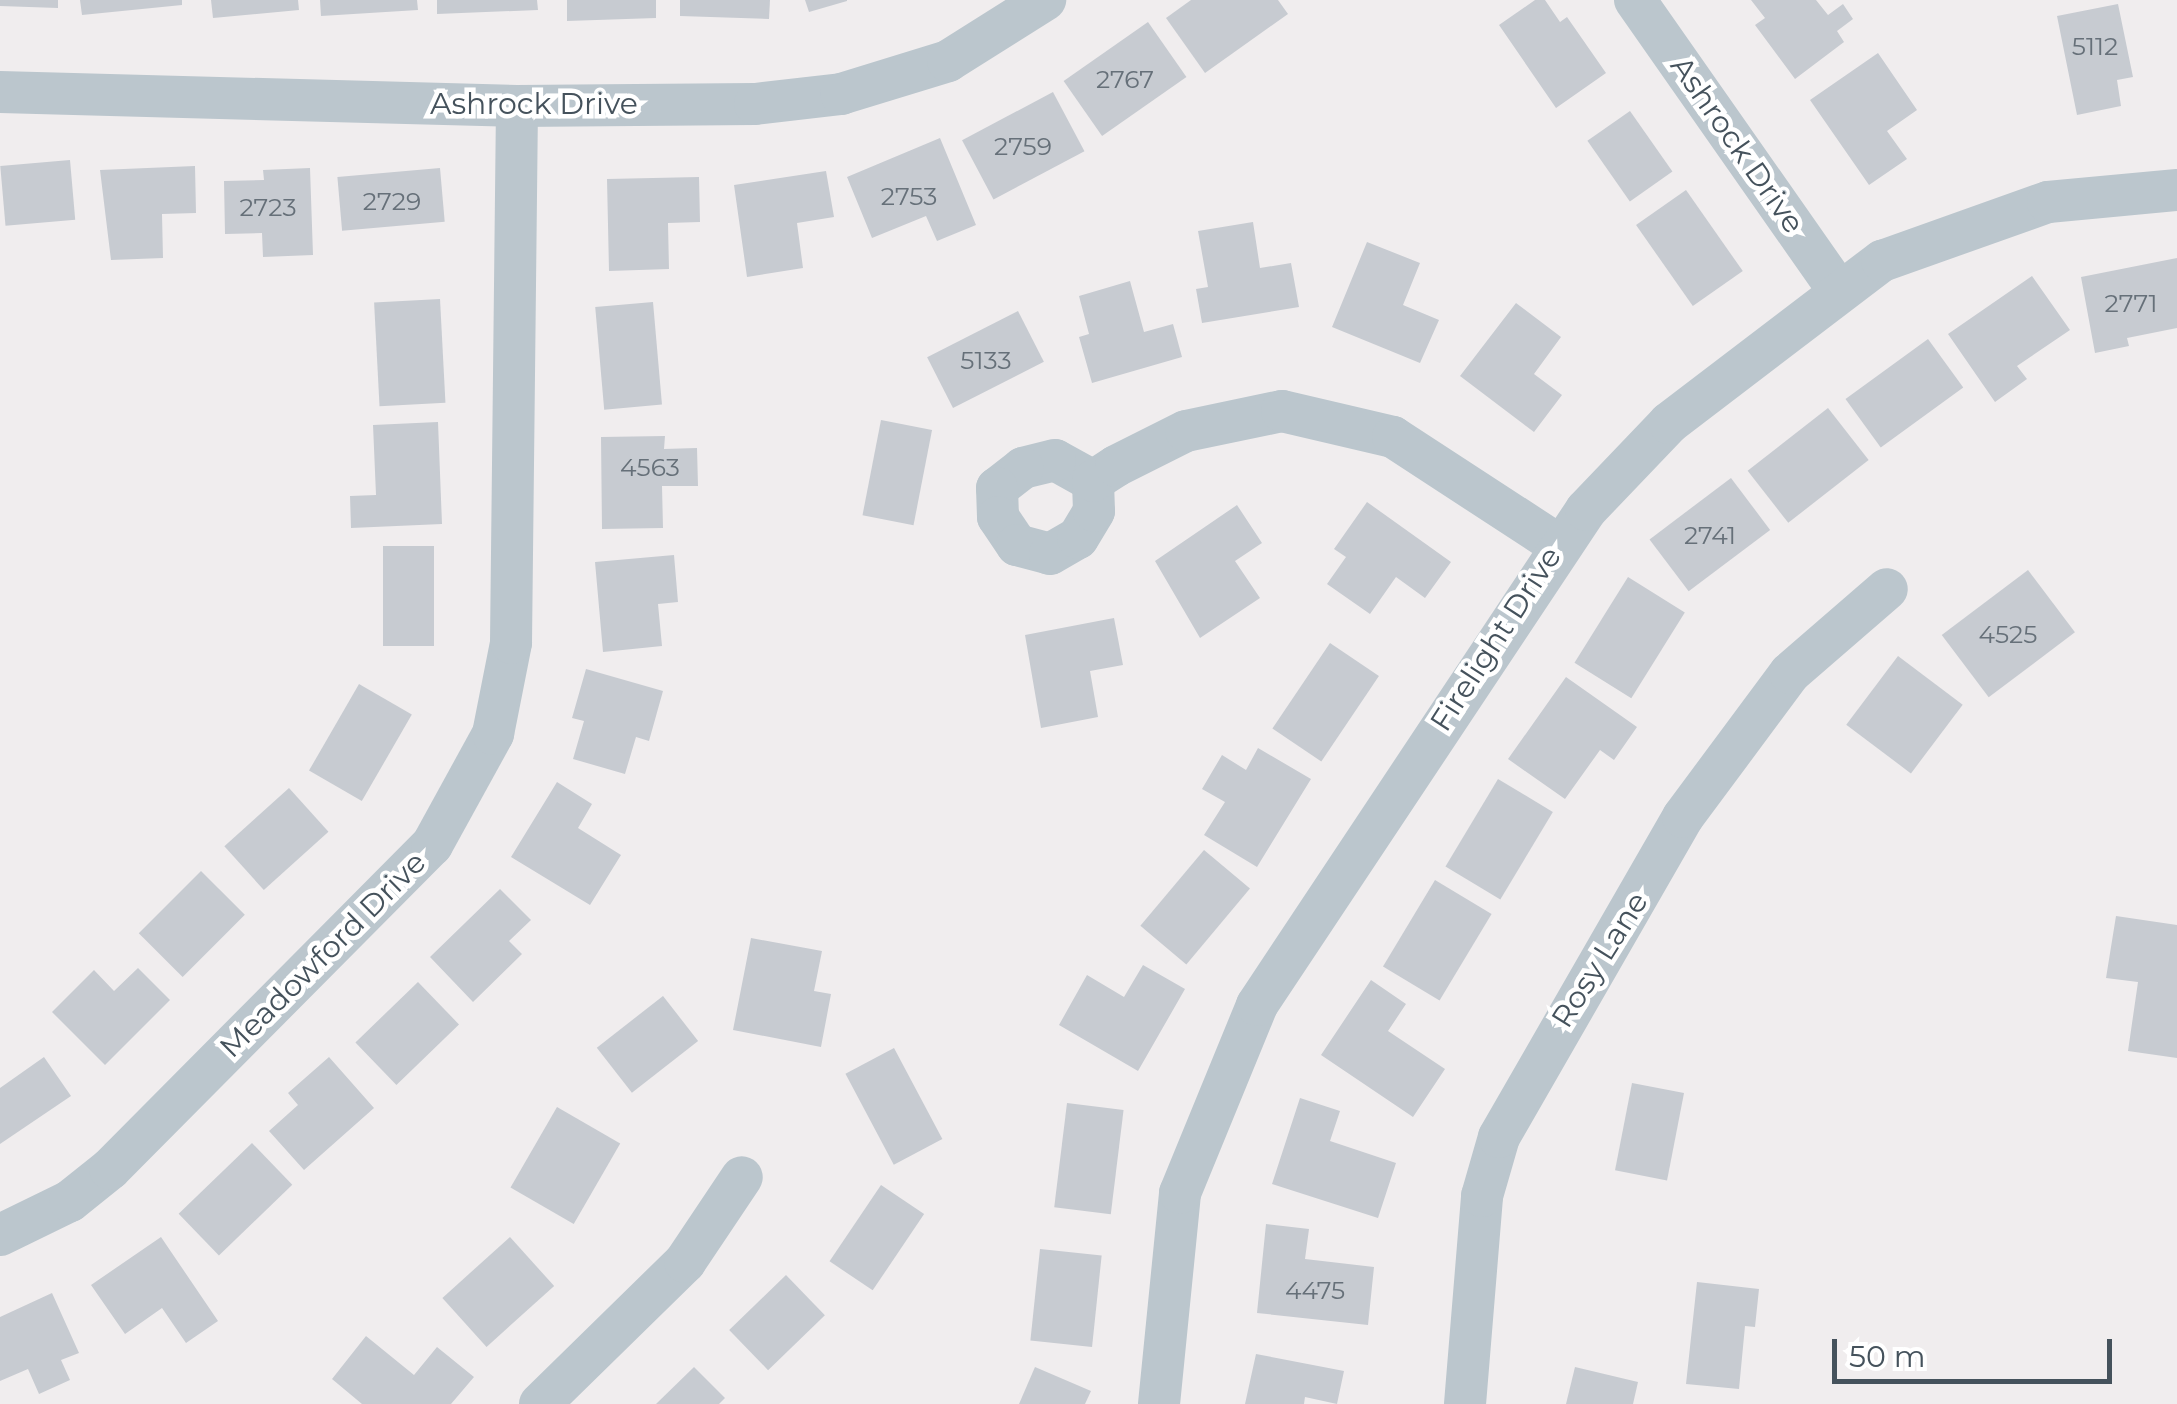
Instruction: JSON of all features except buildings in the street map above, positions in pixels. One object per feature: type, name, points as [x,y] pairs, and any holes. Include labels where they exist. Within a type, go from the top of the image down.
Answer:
[{"type":"street","name":"Ashrock Drive","points":[[0,92],[517,106],[754,104],[841,94],[948,61],[1046,0]]},
{"type":"street","name":"Ashrock Drive","points":[[1635,0],[1838,290]]},
{"type":"street","name":"Meadowford Drive","points":[[0,1236],[70,1201],[110,1169],[392,885],[432,844],[493,734],[510,643],[517,106]]},
{"type":"street","name":"Firelight Drive","points":[[1159,1404],[1180,1193],[1257,1005],[1557,544],[1670,423],[1838,290],[1920,242],[1992,217],[2079,195],[2177,190]]},
{"type":"street","points":[[1093,481],[1186,431],[1282,411],[1393,437],[1557,544]]},
{"type":"street","name":"Rosy Lane","points":[[1465,1404],[1482,1196],[1498,1136],[1683,817],[1790,673],[1887,589]]},
{"type":"street","points":[[540,1404],[686,1262],[742,1177]]}]
